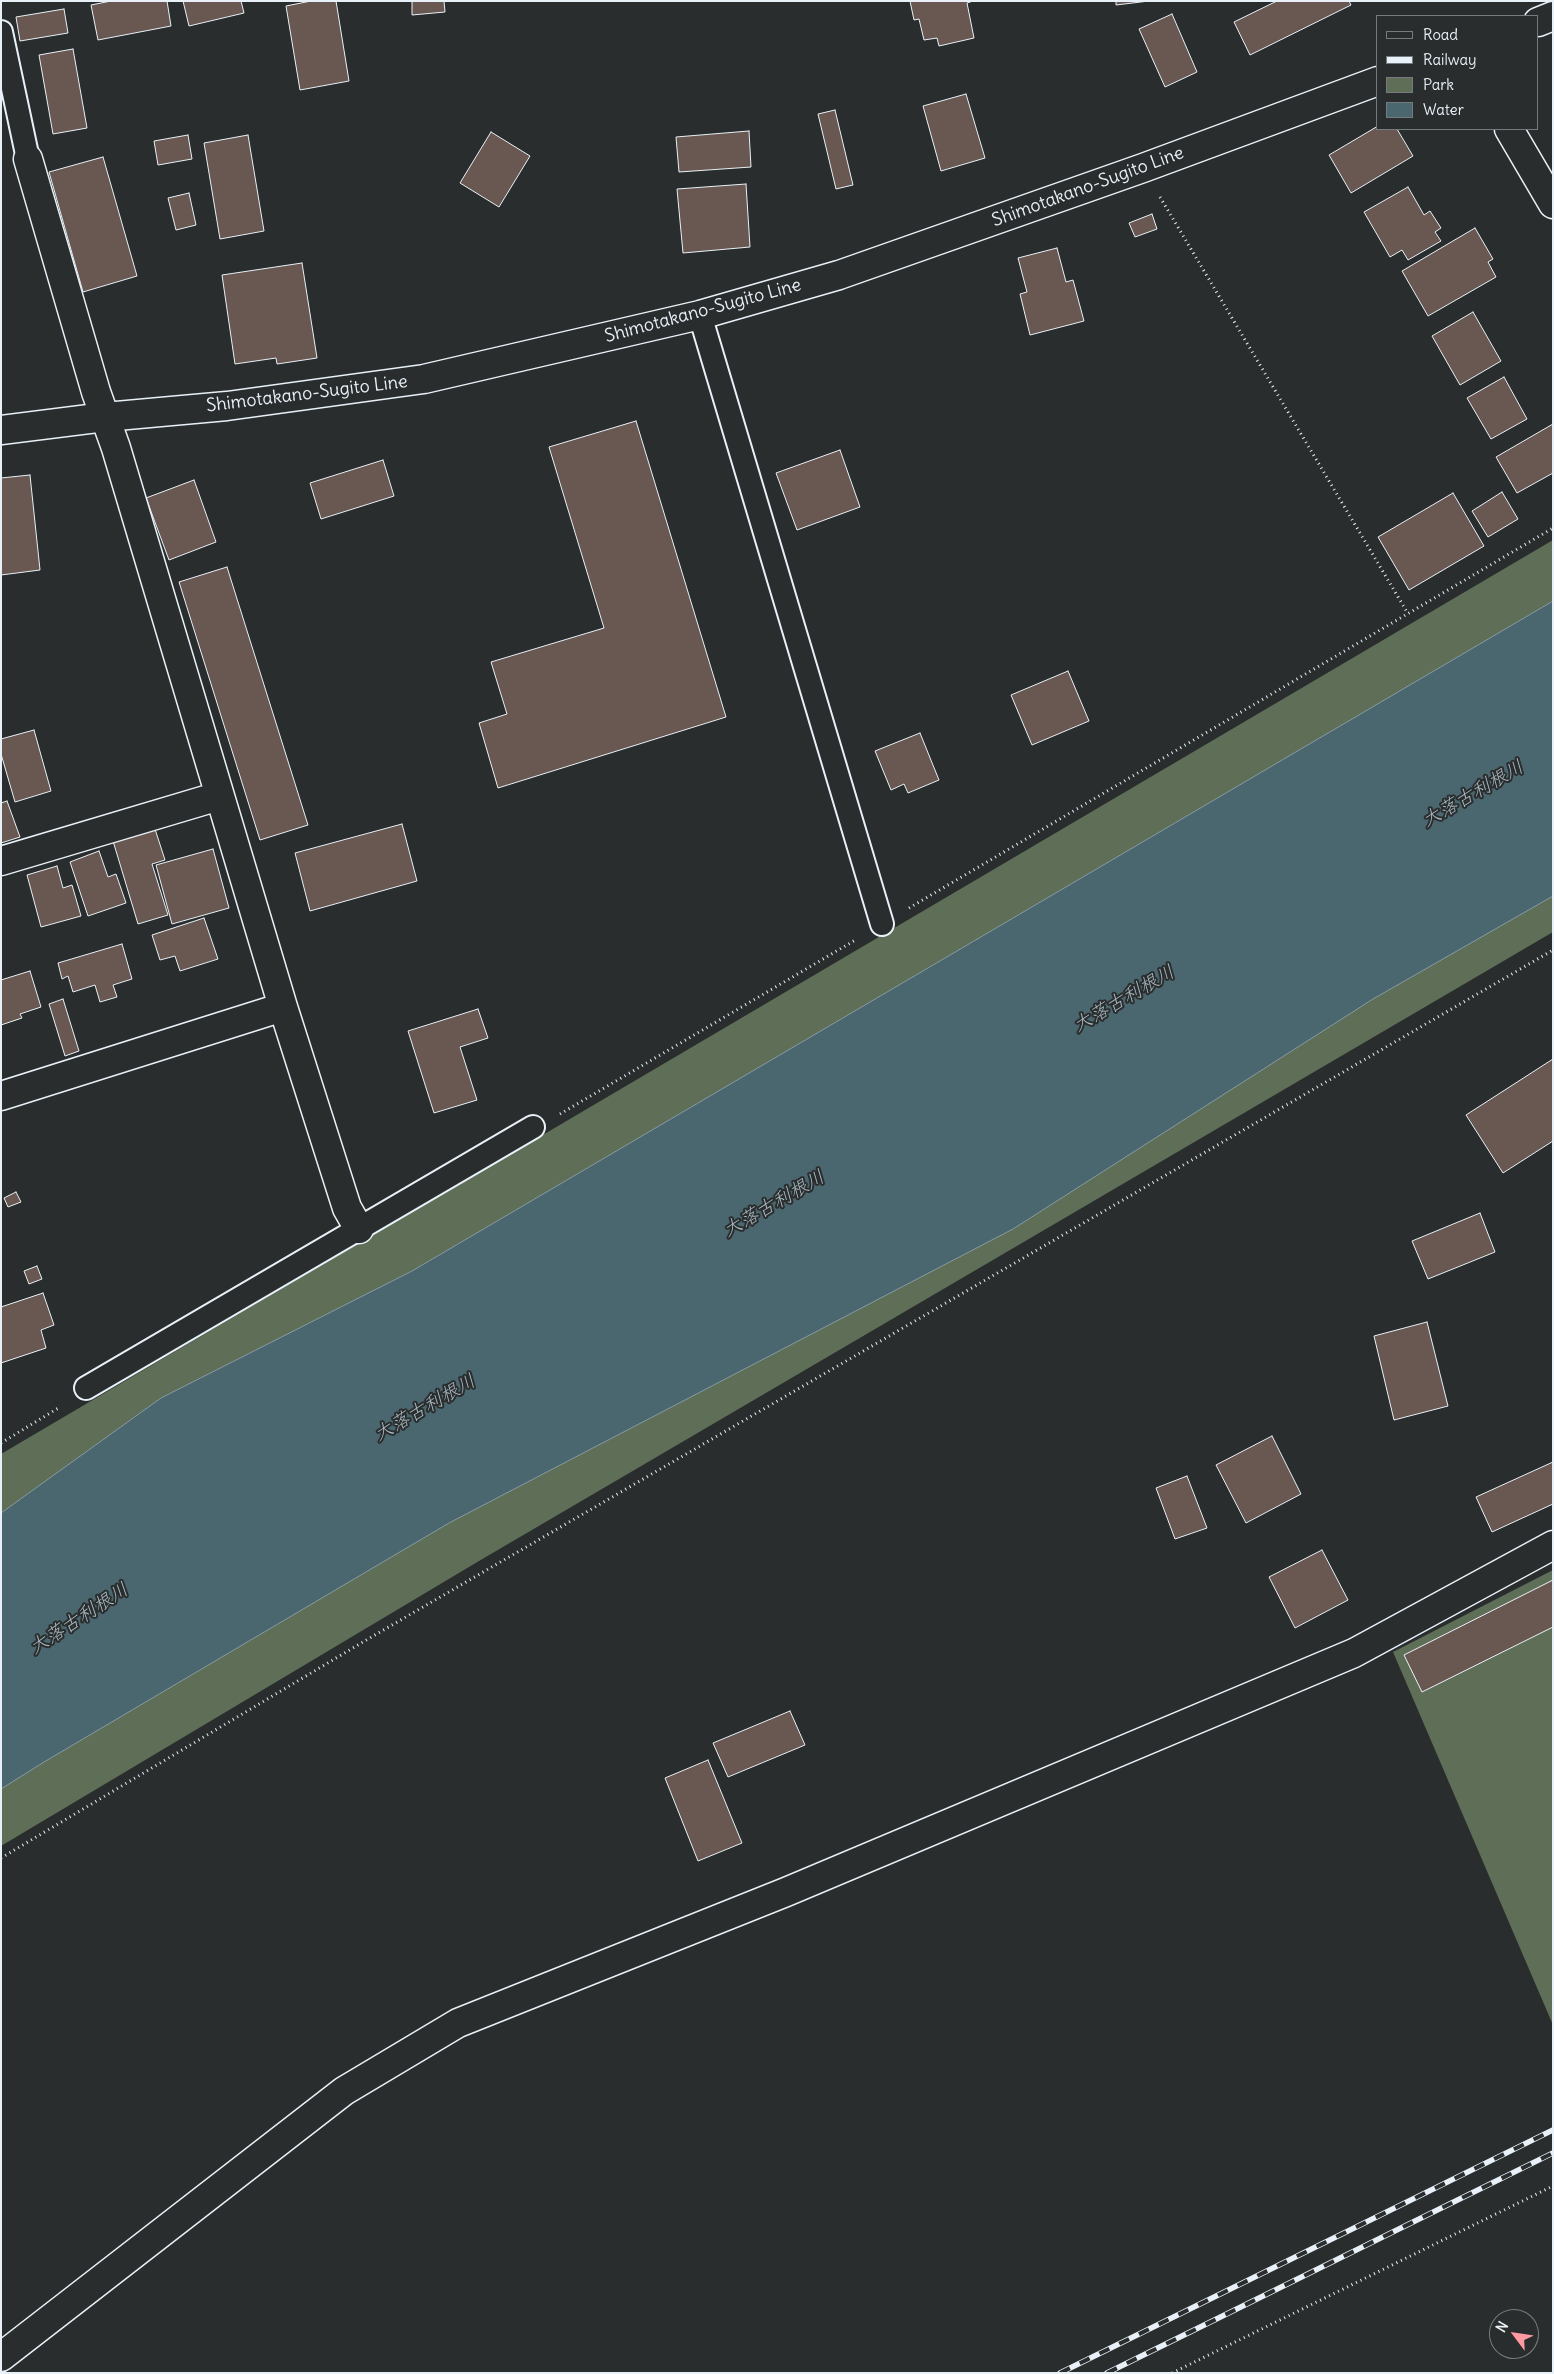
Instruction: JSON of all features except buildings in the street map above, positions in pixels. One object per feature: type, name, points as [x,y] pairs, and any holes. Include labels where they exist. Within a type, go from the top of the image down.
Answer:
[{"type":"street","points":[[1539,22],[1553,16]]},
{"type":"street","name":"Shimotakano-Sugito Line","points":[[1,430],[105,417],[227,406],[424,379],[700,315],[839,275],[1143,168],[1376,82]]},
{"type":"street","points":[[1509,130],[1553,204]]},
{"type":"street","points":[[28,159],[283,1007],[347,1208],[359,1229]]},
{"type":"street","points":[[1,861],[219,796]]},
{"type":"street","points":[[1,1096],[283,1007]]},
{"type":"street","points":[[1,2357],[344,2091],[458,2023],[786,1892],[1354,1653],[1553,1545]]},
{"type":"lane","points":[[1,32],[28,159]]},
{"type":"lane","points":[[700,315],[882,924]]},
{"type":"lane","points":[[86,1388],[533,1127]]},
{"type":"path","points":[[1143,168],[1407,612]]},
{"type":"path","points":[[533,1127],[547,1122],[1407,612],[1553,528]]},
{"type":"path","points":[[1,1858],[377,1634],[1553,950]]},
{"type":"path","points":[[1,1443],[62,1406]]},
{"type":"path","points":[[1172,2373],[1553,2186]]},
{"type":"green space","points":[[1553,540],[1553,601],[412,1271],[161,1398],[1,1513],[1,1454]]},
{"type":"green space","points":[[1553,896],[1553,932],[479,1561],[1,1846],[1,1789],[44,1762],[449,1523],[1013,1229],[1373,999]]},
{"type":"green space","points":[[1553,1570],[1553,2025],[1393,1652]]},
{"type":"water","name":"大落古利根川","points":[[1553,601],[1553,896],[1373,999],[1013,1229],[449,1523],[1,1789],[1,1513],[161,1398],[412,1271]]},
{"type":"railway","points":[[1060,2373],[1553,2130]]},
{"type":"railway","points":[[1107,2373],[1553,2153]]}]
